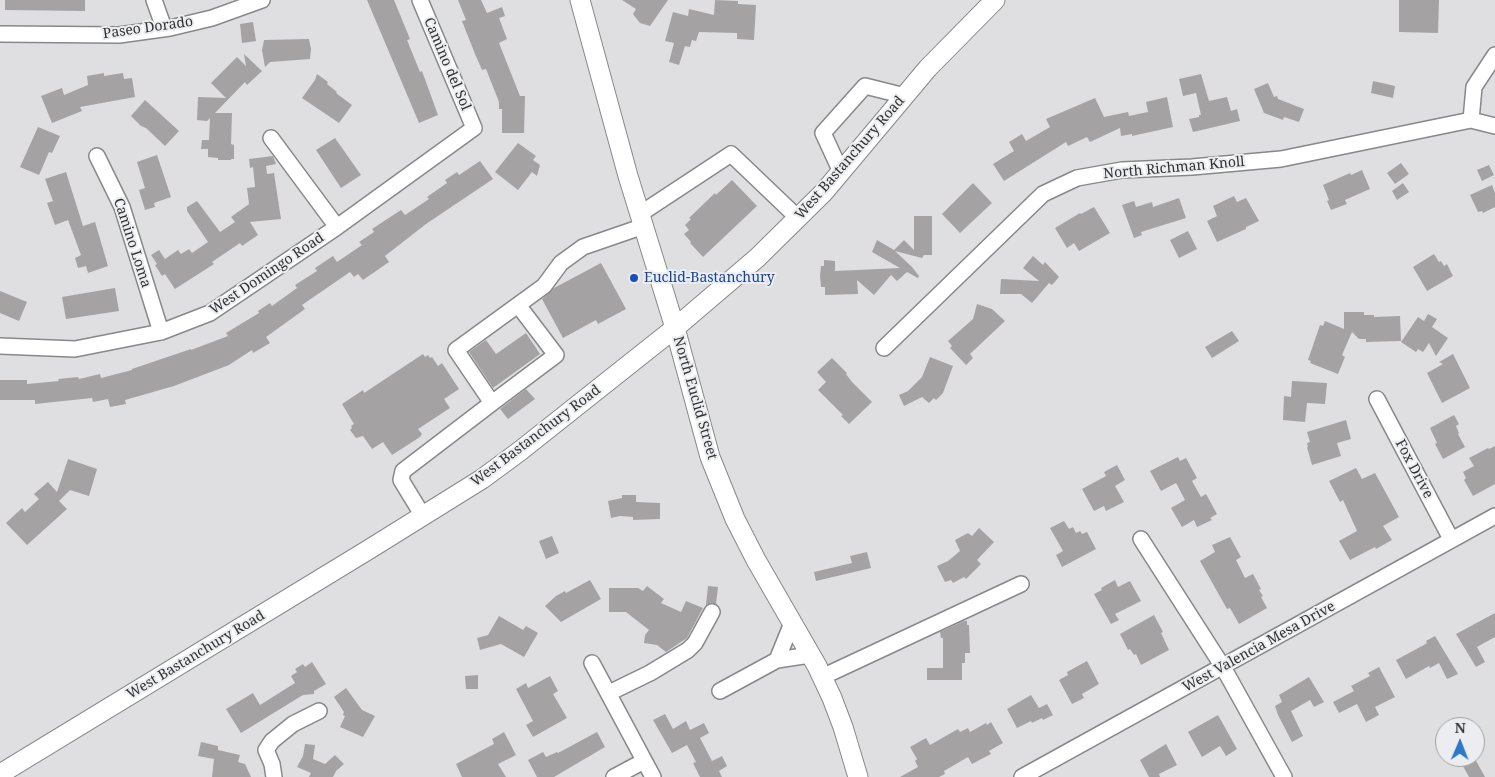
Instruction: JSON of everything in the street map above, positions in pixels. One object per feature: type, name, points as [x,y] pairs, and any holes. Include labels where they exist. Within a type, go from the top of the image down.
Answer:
[{"type":"main road","name":"North Euclid Street","points":[[580,0],[642,220],[675,328],[710,457],[735,519],[822,677],[843,726],[858,777]]},
{"type":"main road","name":"West Bastanchury Road","points":[[0,774],[423,516],[482,479],[520,451],[675,328],[758,258],[824,192],[904,96],[994,0]]},
{"type":"street","points":[[154,0],[164,28]]},
{"type":"street","name":"Paseo Dorado","points":[[0,34],[119,35],[212,18],[262,0]]},
{"type":"street","name":"Camino del Sol","points":[[420,0],[474,128]]},
{"type":"street","points":[[1471,120],[1474,87],[1495,55]]},
{"type":"street","points":[[841,172],[823,133],[865,86],[904,96]]},
{"type":"street","name":"North Richman Knoll","points":[[884,348],[1043,194],[1077,178],[1122,170],[1281,159],[1471,120],[1495,126]]},
{"type":"street","name":"West Domingo Road","points":[[0,346],[75,349],[161,332],[210,313],[337,227],[474,128]]},
{"type":"street","points":[[271,138],[337,227]]},
{"type":"street","points":[[492,403],[456,350],[544,286],[561,263],[583,247],[642,220],[731,154],[798,218]]},
{"type":"street","name":"Camino Loma","points":[[97,156],[122,207],[161,332]]},
{"type":"street","points":[[423,516],[401,480],[403,470],[556,355],[518,305]]},
{"type":"street","name":"Fox Drive","points":[[1377,399],[1451,539]]},
{"type":"street","name":"West Valencia Mesa Drive","points":[[1022,777],[1495,516]]},
{"type":"street","points":[[1141,539],[1222,667],[1284,777]]},
{"type":"street","points":[[822,677],[1021,584]]},
{"type":"street","points":[[609,693],[650,673],[688,650],[695,643],[712,612]]},
{"type":"street","points":[[777,660],[792,623]]},
{"type":"street","points":[[720,691],[777,660],[810,655]]},
{"type":"street","points":[[592,663],[654,777]]},
{"type":"street","points":[[274,777],[272,764],[266,750],[272,741],[293,724],[319,711]]},
{"type":"street","points":[[614,777],[644,761]]},
{"type":"building","points":[[5,0],[85,0],[85,11],[5,10]]},
{"type":"building","points":[[367,0],[394,0],[410,39],[407,40],[420,72],[422,71],[438,115],[419,123]]},
{"type":"building","points":[[458,0],[481,0],[487,13],[502,7],[505,16],[499,18],[507,39],[499,43],[520,96],[525,96],[524,133],[502,133],[502,109],[499,109],[499,102],[486,69],[482,70],[475,54],[462,21],[466,20]]},
{"type":"building","points":[[622,0],[668,0],[650,26],[640,23],[633,14],[636,9]]},
{"type":"building","points":[[715,0],[738,1],[738,4],[756,5],[754,40],[737,39],[737,33],[699,32],[696,41],[692,40],[690,47],[685,46],[679,65],[669,62],[674,43],[665,41],[673,12],[688,16],[689,9],[714,15]]},
{"type":"building","points":[[1399,0],[1439,0],[1438,33],[1399,32]]},
{"type":"building","points":[[253,22],[256,41],[242,43],[240,24]]},
{"type":"building","points":[[309,39],[310,59],[270,62],[265,67],[262,50],[264,40]]},
{"type":"building","points":[[244,54],[262,71],[247,85],[245,82],[215,113],[232,113],[231,144],[234,145],[234,159],[218,160],[218,158],[208,157],[208,149],[201,149],[202,140],[209,140],[210,118],[207,121],[197,120],[198,97],[226,98],[211,83],[237,57],[246,66]]},
{"type":"building","points":[[104,73],[104,76],[123,73],[124,79],[132,78],[135,97],[80,107],[82,111],[52,123],[41,96],[62,88],[64,95],[88,85],[87,76]]},
{"type":"building","points":[[317,74],[328,82],[327,84],[336,93],[352,105],[339,123],[302,98]]},
{"type":"building","points":[[1201,74],[1209,101],[1227,97],[1231,111],[1237,109],[1240,121],[1193,132],[1189,119],[1201,115],[1196,93],[1183,96],[1179,79]]},
{"type":"building","points":[[1373,81],[1395,86],[1393,98],[1371,93]]},
{"type":"building","points":[[1268,83],[1274,97],[1277,96],[1278,99],[1304,109],[1299,122],[1284,117],[1283,120],[1264,113],[1254,89]]},
{"type":"building","points":[[1167,97],[1173,127],[1132,136],[1132,134],[1121,136],[1120,128],[1090,142],[1087,137],[1068,146],[1066,142],[1004,181],[993,164],[1014,151],[1009,142],[1022,134],[1026,141],[1050,127],[1046,119],[1095,98],[1104,117],[1128,112],[1129,116],[1148,112],[1146,102]]},
{"type":"building","points":[[145,100],[179,131],[165,146],[131,116]]},
{"type":"building","points":[[38,127],[60,136],[52,153],[49,152],[39,175],[20,167]]},
{"type":"building","points":[[335,138],[361,175],[341,188],[316,150]]},
{"type":"building","points":[[518,143],[536,156],[533,160],[540,165],[537,176],[532,172],[518,190],[495,172]]},
{"type":"building","points":[[157,155],[171,197],[154,203],[155,207],[145,210],[139,190],[145,188],[137,162]]},
{"type":"building","points":[[273,156],[276,164],[266,166],[267,174],[274,173],[281,219],[250,222],[258,235],[242,246],[240,243],[212,262],[214,264],[175,289],[165,274],[162,276],[151,255],[159,250],[165,259],[178,250],[181,254],[189,249],[192,253],[208,242],[187,211],[187,207],[197,201],[220,232],[235,222],[231,217],[249,204],[247,188],[255,187],[253,167],[250,168],[249,159]]},
{"type":"building","points":[[480,161],[493,179],[426,224],[385,256],[389,262],[363,280],[358,274],[354,277],[350,272],[302,305],[305,309],[266,337],[270,343],[253,353],[252,350],[229,365],[174,386],[125,400],[126,404],[110,407],[108,399],[93,402],[92,398],[35,404],[35,400],[0,400],[0,380],[27,380],[27,384],[78,377],[79,379],[100,374],[101,378],[132,370],[228,336],[226,333],[259,313],[258,311],[270,303],[272,306],[297,288],[295,285],[317,271],[315,268],[333,256],[337,262],[362,245],[359,242],[374,232],[372,229],[401,210],[405,215],[429,199],[427,197],[447,183],[445,180],[457,172],[459,175]]},
{"type":"building","points":[[1401,163],[1409,174],[1395,184],[1387,173]]},
{"type":"building","points":[[1489,165],[1494,175],[1482,181],[1477,170]]},
{"type":"building","points":[[1362,170],[1370,189],[1345,200],[1347,204],[1331,210],[1323,185],[1350,173],[1351,175]]},
{"type":"building","points":[[66,172],[83,226],[95,222],[108,266],[88,273],[86,266],[78,268],[75,258],[81,255],[68,220],[55,225],[47,203],[53,201],[45,179]]},
{"type":"building","points":[[732,180],[757,206],[703,257],[684,234],[689,230],[685,225],[691,219],[689,218],[715,193],[716,195]]},
{"type":"building","points":[[973,183],[992,203],[960,233],[942,214]]},
{"type":"building","points":[[1403,183],[1409,192],[1397,200],[1392,191]]},
{"type":"building","points":[[1492,185],[1495,193],[1495,207],[1483,213],[1482,211],[1478,212],[1470,195]]},
{"type":"building","points":[[1234,196],[1237,202],[1246,198],[1259,221],[1217,242],[1207,221],[1217,216],[1213,206]]},
{"type":"building","points":[[1179,198],[1186,218],[1141,232],[1142,235],[1134,238],[1122,205],[1134,201],[1136,207],[1152,202],[1153,207]]},
{"type":"building","points":[[1094,207],[1110,233],[1079,251],[1074,243],[1067,248],[1055,228]]},
{"type":"building","points":[[914,216],[932,216],[932,255],[924,255],[922,258],[895,251],[912,267],[919,276],[918,278],[907,272],[897,281],[891,275],[874,295],[857,280],[858,294],[825,295],[825,287],[821,287],[820,276],[824,260],[835,261],[835,271],[900,268],[872,252],[877,240],[894,250],[904,240],[914,250]]},
{"type":"building","points":[[1188,231],[1197,249],[1179,258],[1170,240]]},
{"type":"building","points":[[1434,254],[1444,266],[1447,264],[1453,276],[1427,291],[1413,267]]},
{"type":"building","points":[[1033,256],[1043,265],[1045,262],[1059,277],[1052,285],[1049,283],[1032,303],[1021,294],[1000,294],[1001,279],[1039,281],[1023,268]]},
{"type":"building","points":[[601,263],[626,309],[598,324],[596,320],[563,338],[542,299],[554,288]]},
{"type":"building","points":[[115,288],[119,311],[66,319],[62,297]]},
{"type":"building","points":[[0,291],[27,302],[19,321],[0,313]]},
{"type":"building","points":[[977,304],[992,309],[1005,321],[970,354],[973,358],[966,365],[950,348],[952,346],[948,341],[973,319]]},
{"type":"building","points":[[1344,312],[1364,312],[1364,315],[1374,315],[1374,317],[1400,316],[1401,341],[1366,342],[1366,339],[1359,339],[1352,332],[1342,355],[1345,357],[1338,374],[1310,363],[1311,361],[1308,360],[1320,325],[1323,326],[1325,321],[1344,329]]},
{"type":"building","points":[[1428,314],[1437,319],[1432,327],[1448,338],[1436,356],[1429,343],[1423,352],[1418,349],[1416,352],[1401,342],[1418,317],[1424,321]]},
{"type":"building","points":[[1232,331],[1239,341],[1212,358],[1205,347]]},
{"type":"building","points":[[526,333],[540,354],[493,388],[469,352],[486,340],[496,354]]},
{"type":"building","points":[[423,354],[425,357],[428,355],[430,358],[432,357],[438,366],[442,363],[459,389],[444,399],[450,408],[418,429],[422,434],[420,437],[392,455],[383,442],[372,449],[363,436],[356,438],[350,430],[354,424],[342,404],[363,390],[364,393]]},
{"type":"building","points":[[1453,354],[1470,388],[1442,403],[1427,373],[1443,364],[1439,362]]},
{"type":"building","points":[[930,357],[953,366],[943,393],[936,400],[934,398],[929,403],[922,397],[904,406],[899,395],[908,391],[922,377]]},
{"type":"building","points":[[832,358],[872,402],[849,424],[841,416],[843,415],[818,390],[826,382],[817,372]]},
{"type":"building","points":[[1292,381],[1327,383],[1325,404],[1307,403],[1305,422],[1283,420],[1284,396],[1291,397]]},
{"type":"building","points":[[526,389],[535,399],[508,419],[500,409]]},
{"type":"building","points":[[1454,415],[1459,424],[1456,426],[1458,434],[1465,447],[1443,459],[1435,444],[1437,443],[1430,428]]},
{"type":"building","points":[[1346,420],[1351,439],[1337,443],[1341,456],[1312,465],[1307,447],[1307,443],[1310,442],[1307,432]]},
{"type":"building","points":[[1495,446],[1495,484],[1473,496],[1464,480],[1466,478],[1463,472],[1474,466],[1469,458]]},
{"type":"building","points":[[1178,457],[1180,461],[1186,458],[1197,478],[1192,481],[1201,497],[1206,494],[1217,514],[1210,518],[1212,520],[1197,527],[1194,520],[1182,527],[1171,508],[1185,500],[1176,483],[1161,491],[1150,471]]},
{"type":"building","points":[[68,459],[97,469],[89,496],[70,490],[59,501],[67,509],[27,545],[6,523],[22,508],[25,512],[39,499],[34,494],[48,482],[57,492]]},
{"type":"building","points":[[1117,465],[1125,480],[1115,486],[1124,502],[1106,511],[1104,506],[1094,511],[1082,489],[1106,476],[1104,472]]},
{"type":"building","points":[[1356,468],[1362,479],[1375,473],[1399,517],[1383,526],[1392,540],[1350,560],[1339,541],[1357,531],[1343,500],[1340,502],[1329,481]]},
{"type":"building","points":[[622,495],[636,495],[636,502],[660,503],[660,519],[633,520],[633,517],[620,516],[611,518],[608,501],[622,498]]},
{"type":"building","points":[[1064,521],[1069,529],[1073,527],[1076,533],[1080,531],[1082,534],[1087,532],[1096,549],[1062,567],[1056,555],[1063,551],[1050,528]]},
{"type":"building","points":[[979,528],[994,542],[977,560],[981,564],[966,579],[964,577],[953,583],[951,580],[945,582],[937,566],[948,561],[960,551],[955,540],[968,533],[972,536]]},
{"type":"building","points":[[552,536],[559,553],[546,559],[539,541]]},
{"type":"building","points":[[1230,537],[1241,557],[1236,560],[1245,578],[1253,574],[1261,589],[1259,590],[1263,596],[1261,597],[1267,608],[1239,624],[1230,608],[1227,609],[1200,561],[1215,552],[1212,545]]},
{"type":"building","points":[[867,552],[871,568],[816,581],[814,572],[852,563],[850,556]]},
{"type":"building","points":[[590,580],[601,599],[561,622],[545,606],[556,596],[565,591],[566,593]]},
{"type":"building","points":[[1115,580],[1118,587],[1130,581],[1141,601],[1115,614],[1119,620],[1111,624],[1094,594]]},
{"type":"building","points":[[647,586],[664,599],[661,603],[681,612],[686,601],[703,608],[687,638],[666,652],[657,645],[644,643],[645,635],[649,630],[626,612],[609,612],[609,588],[638,588],[643,591]]},
{"type":"building","points":[[708,586],[718,587],[716,604],[706,605]]},
{"type":"building","points":[[1495,613],[1495,637],[1477,647],[1485,662],[1476,667],[1456,634]]},
{"type":"building","points":[[1154,615],[1163,632],[1161,633],[1169,650],[1141,665],[1136,654],[1134,655],[1130,649],[1128,650],[1120,634]]},
{"type":"building","points":[[499,616],[523,630],[526,626],[538,633],[524,657],[501,644],[480,650],[477,638],[488,635]]},
{"type":"building","points":[[967,621],[967,625],[969,625],[970,653],[965,653],[965,663],[962,663],[962,680],[927,680],[927,668],[943,668],[943,638],[941,638],[940,632]]},
{"type":"building","points":[[1435,636],[1458,674],[1447,679],[1439,663],[1430,668],[1429,666],[1406,679],[1396,660],[1427,643],[1426,641]]},
{"type":"building","points":[[1087,661],[1099,684],[1082,694],[1084,698],[1072,704],[1059,680],[1068,675],[1067,672]]},
{"type":"building","points":[[312,662],[326,684],[314,691],[314,694],[303,695],[241,733],[226,709],[253,693],[260,705],[295,683],[291,676],[297,672],[295,669],[303,664],[305,667]]},
{"type":"building","points":[[1379,667],[1395,697],[1375,707],[1379,715],[1366,722],[1357,704],[1339,713],[1333,702],[1354,691],[1351,686],[1370,676],[1368,673]]},
{"type":"building","points":[[478,675],[478,689],[466,689],[465,676]]},
{"type":"building","points":[[550,676],[558,691],[553,694],[567,718],[533,737],[526,725],[533,721],[516,689],[526,683],[528,688]]},
{"type":"building","points":[[1309,677],[1324,702],[1314,707],[1310,700],[1291,711],[1303,736],[1292,742],[1275,706],[1282,702],[1279,695]]},
{"type":"building","points":[[346,688],[362,710],[375,716],[363,737],[340,727],[345,716],[334,697]]},
{"type":"building","points":[[1031,695],[1039,708],[1047,704],[1053,715],[1032,723],[1031,721],[1017,728],[1007,709]]},
{"type":"building","points":[[665,714],[673,729],[686,721],[690,730],[704,723],[709,733],[700,738],[712,761],[722,756],[727,766],[719,771],[722,777],[700,777],[693,763],[696,762],[687,745],[672,753],[653,720]]},
{"type":"building","points":[[1218,715],[1237,749],[1226,756],[1220,746],[1202,757],[1188,732]]},
{"type":"building","points":[[991,722],[1003,743],[989,751],[991,754],[972,764],[968,757],[944,771],[945,774],[939,777],[900,777],[918,767],[915,761],[917,759],[910,747],[926,738],[930,745],[958,729],[960,732],[968,728],[970,732]]},
{"type":"building","points":[[504,732],[516,755],[498,764],[506,777],[462,777],[456,764],[494,744],[492,739]]},
{"type":"building","points":[[597,732],[605,747],[554,777],[537,777],[528,760],[543,752],[546,757],[558,753]]},
{"type":"building","points":[[201,742],[218,746],[218,750],[240,755],[238,762],[245,764],[251,777],[212,777],[214,759],[198,756]]},
{"type":"building","points":[[305,744],[315,745],[313,759],[325,764],[335,755],[344,764],[336,771],[333,777],[309,777],[311,773],[297,767],[303,756]]},
{"type":"building","points":[[1166,744],[1177,765],[1159,774],[1160,777],[1149,777],[1140,760]]},
{"type":"building","points":[[1464,767],[1480,767],[1485,777],[1469,777]]},
{"type":"place","name":"Euclid-Bastanchury","points":[[634,278]]}]
